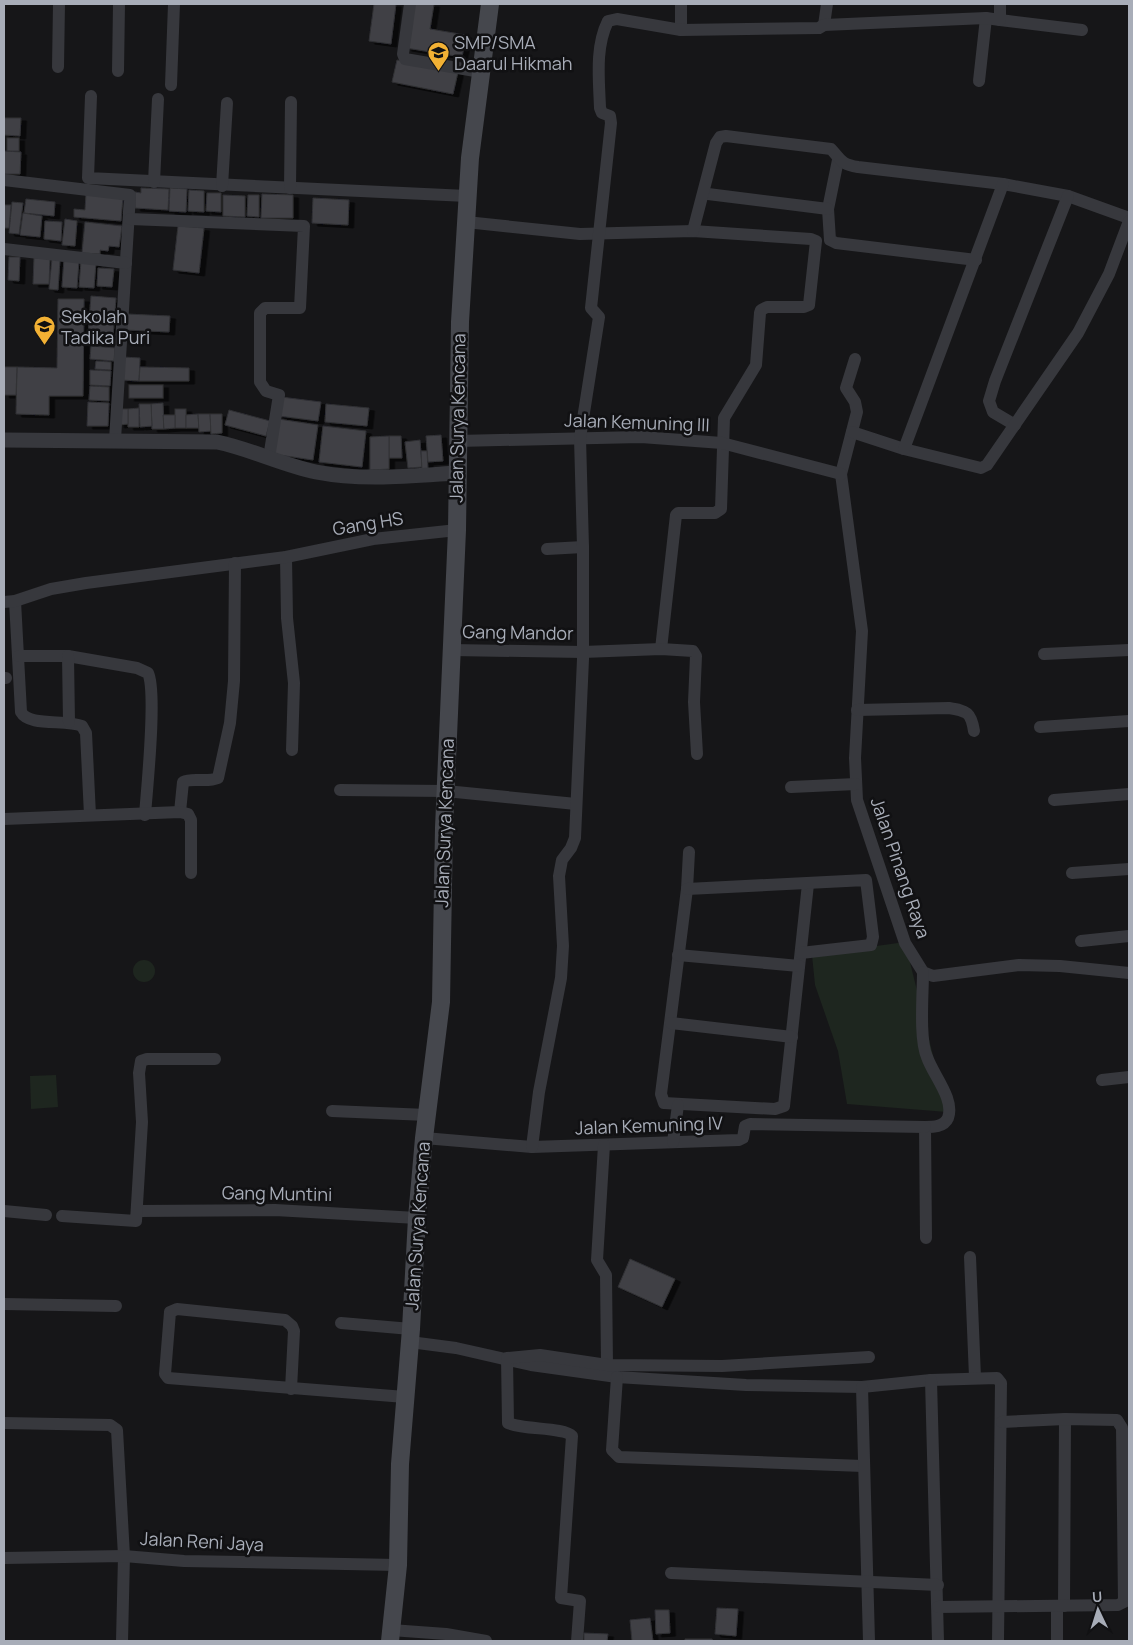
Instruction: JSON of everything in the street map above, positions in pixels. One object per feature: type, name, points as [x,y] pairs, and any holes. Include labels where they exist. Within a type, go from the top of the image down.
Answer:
[{"type":"main road","name":"Jalan Surya Kencana","points":[[391,1636],[398,1565],[400,1464],[411,1336],[417,1218],[424,1138],[441,1002],[446,791],[456,530],[457,441],[466,222],[480,72],[490,4]]},
{"type":"street","points":[[58,67],[59,4]]},
{"type":"street","points":[[118,70],[119,4]]},
{"type":"street","points":[[171,85],[174,4]]},
{"type":"street","points":[[410,4],[403,54],[405,59],[480,72]]},
{"type":"street","points":[[681,4],[681,30]]},
{"type":"street","points":[[824,25],[827,4]]},
{"type":"street","points":[[1000,4],[1000,20]]},
{"type":"street","points":[[979,81],[986,18]]},
{"type":"street","points":[[532,1147],[539,1092],[560,978],[563,946],[559,876],[562,860],[571,848],[575,838],[583,652],[580,438],[599,317],[591,308],[611,123],[610,116],[602,113],[600,108],[599,50],[604,28],[608,21],[617,19],[681,30],[819,28],[824,25],[986,18],[1082,30]]},
{"type":"street","points":[[91,96],[88,178],[222,186],[468,196]]},
{"type":"street","points":[[154,182],[158,99]]},
{"type":"street","points":[[290,188],[291,102]]},
{"type":"street","points":[[222,186],[227,103]]},
{"type":"street","points":[[693,231],[716,144],[721,136],[831,149],[838,160],[858,167],[1003,184],[1068,196],[1129,219],[1109,274],[1078,332],[988,465],[981,468],[904,449],[852,432]]},
{"type":"street","points":[[838,160],[828,209],[828,237],[832,242],[976,260]]},
{"type":"street","points":[[4,180],[130,194],[130,219],[115,440]]},
{"type":"street","points":[[904,449],[1003,184]]},
{"type":"street","points":[[708,194],[828,209]]},
{"type":"street","points":[[1016,425],[993,412],[990,400],[995,382],[1068,196]]},
{"type":"street","points":[[130,219],[304,226],[300,308],[265,308],[260,312],[260,382],[266,391],[279,395],[269,458]]},
{"type":"street","points":[[466,222],[560,233],[693,231],[811,239],[816,244],[809,305],[767,307],[761,310],[756,365],[727,411],[722,443],[721,509],[718,512],[678,513],[676,515],[661,649]]},
{"type":"street","points":[[4,249],[126,263]]},
{"type":"street","points":[[842,474],[857,407],[846,388],[855,360]]},
{"type":"street","name":"Jalan Kemuning III","points":[[457,441],[641,437],[722,443],[842,474]]},
{"type":"street","points":[[4,440],[217,442],[315,472],[344,475],[411,476],[456,473]]},
{"type":"street","name":"Jalan Pinang Raya","points":[[842,474],[862,631],[858,710],[857,800],[905,943],[923,972]]},
{"type":"street","name":"Gang HS","points":[[9,601],[51,589],[86,583],[286,557],[374,540],[456,530]]},
{"type":"street","points":[[548,550],[583,547]]},
{"type":"street","points":[[286,557],[287,618],[294,683],[292,750]]},
{"type":"street","points":[[180,812],[183,782],[187,780],[208,781],[218,778],[225,748],[234,681],[234,563]]},
{"type":"street","points":[[9,601],[19,656],[23,716],[34,721],[69,722],[82,726],[86,733],[90,815]]},
{"type":"street","name":"Gang Mandor","points":[[452,650],[583,652],[661,649],[693,652],[696,654],[694,702],[697,754]]},
{"type":"street","points":[[1044,654],[1129,650]]},
{"type":"street","points":[[19,656],[68,656],[137,668],[148,673],[151,712],[145,815]]},
{"type":"street","points":[[68,656],[69,722]]},
{"type":"street","points":[[858,710],[949,708],[963,710],[972,718],[974,731]]},
{"type":"street","points":[[1040,727],[1129,721]]},
{"type":"street","points":[[791,787],[856,784]]},
{"type":"street","points":[[340,790],[446,791],[576,804]]},
{"type":"street","points":[[1054,800],[1129,794]]},
{"type":"street","points":[[4,819],[90,815],[145,815],[180,812],[188,814],[191,820],[191,873]]},
{"type":"street","points":[[688,852],[687,889],[661,1100],[664,1104],[775,1109],[784,1106],[808,884]]},
{"type":"street","points":[[1072,874],[1129,869]]},
{"type":"street","points":[[687,889],[866,880],[873,939],[868,945],[800,953]]},
{"type":"street","points":[[1080,941],[1129,936]]},
{"type":"street","points":[[678,955],[799,966]]},
{"type":"street","points":[[926,1238],[924,1127],[936,1127],[945,1123],[948,1117],[949,1106],[926,1055],[923,972],[933,976],[948,976],[1019,965],[1060,966],[1129,973]]},
{"type":"street","points":[[671,1023],[792,1037]]},
{"type":"street","points":[[62,1216],[135,1222],[138,1211],[141,1151],[139,1073],[141,1061],[147,1059],[216,1059]]},
{"type":"street","points":[[1102,1080],[1129,1078]]},
{"type":"street","points":[[673,1142],[678,1105]]},
{"type":"street","points":[[332,1111],[427,1115]]},
{"type":"street","name":"Jalan Kemuning IV","points":[[424,1138],[532,1147],[739,1140],[743,1138],[746,1126],[750,1124],[924,1127]]},
{"type":"street","points":[[604,1145],[597,1260],[606,1275],[606,1365]]},
{"type":"street","name":"Gang Muntini","points":[[138,1211],[275,1210],[417,1218]]},
{"type":"street","points":[[4,1211],[46,1214]]},
{"type":"street","points":[[970,1257],[975,1377]]},
{"type":"street","points":[[4,1304],[116,1306]]},
{"type":"street","points":[[291,1389],[294,1331],[292,1326],[285,1320],[177,1309],[170,1312],[168,1321],[167,1378],[291,1389],[405,1397]]},
{"type":"street","points":[[341,1323],[411,1336],[456,1348],[507,1358],[531,1366],[617,1377],[746,1385],[862,1387],[975,1377],[1000,1379],[1002,1422],[998,1641]]},
{"type":"street","points":[[507,1358],[540,1355],[606,1365],[722,1366],[869,1357]]},
{"type":"street","points":[[507,1358],[508,1423],[539,1430],[567,1432],[572,1436],[561,1598],[580,1601],[577,1641]]},
{"type":"street","points":[[617,1377],[612,1450],[619,1458],[863,1466]]},
{"type":"street","points":[[931,1380],[938,1585],[938,1641]]},
{"type":"street","points":[[862,1387],[869,1641]]},
{"type":"street","points":[[938,1607],[998,1608],[1121,1605],[1124,1602],[1121,1424],[1117,1420],[1064,1419],[1002,1422]]},
{"type":"street","points":[[1057,1641],[1061,1606],[1064,1419]]},
{"type":"street","points":[[4,1424],[114,1426],[118,1436],[124,1556],[122,1641]]},
{"type":"street","name":"Jalan Reni Jaya","points":[[4,1558],[124,1556],[184,1561],[398,1565]]},
{"type":"street","points":[[671,1573],[938,1585]]},
{"type":"street","points":[[391,1636],[486,1641]]},
{"type":"shaded area","points":[[905,942],[947,1112],[847,1104],[838,1051],[815,985],[812,955]]},
{"type":"shaded area","points":[[144,960],[154,967],[155,971],[148,981],[144,982],[134,975],[133,971],[140,961]]},
{"type":"shaded area","points":[[56,1075],[58,1107],[31,1109],[30,1076]]},
{"type":"building","points":[[374,4],[396,4],[391,44],[369,41]]},
{"type":"building","points":[[413,4],[434,4],[430,29],[466,35],[462,57],[406,48]]},
{"type":"building","points":[[397,60],[458,72],[453,94],[392,82]]},
{"type":"building","points":[[4,118],[21,118],[20,136],[4,135]]},
{"type":"building","points":[[7,138],[19,138],[19,151],[7,151]]},
{"type":"building","points":[[4,151],[21,152],[20,174],[4,174]]},
{"type":"building","points":[[141,188],[169,189],[168,210],[135,208],[135,192],[141,193]]},
{"type":"building","points":[[170,188],[187,189],[186,212],[169,211]]},
{"type":"building","points":[[189,190],[204,191],[204,212],[188,211]]},
{"type":"building","points":[[207,193],[221,193],[221,212],[206,211]]},
{"type":"building","points":[[86,194],[123,196],[121,221],[74,217],[74,209],[85,210]]},
{"type":"building","points":[[262,194],[293,195],[293,218],[261,218]]},
{"type":"building","points":[[223,195],[245,196],[245,217],[223,216]]},
{"type":"building","points":[[248,195],[259,195],[259,217],[247,216]]},
{"type":"building","points":[[313,198],[349,200],[348,225],[312,223]]},
{"type":"building","points":[[26,199],[55,202],[54,216],[24,213]]},
{"type":"building","points":[[12,202],[23,203],[19,234],[9,233]]},
{"type":"building","points":[[4,205],[11,205],[9,228],[4,228]]},
{"type":"building","points":[[23,213],[42,216],[40,237],[20,235]]},
{"type":"building","points":[[65,219],[77,221],[75,246],[62,245]]},
{"type":"building","points":[[45,221],[62,222],[61,241],[44,239]]},
{"type":"building","points":[[85,222],[122,226],[119,247],[109,246],[108,251],[100,250],[100,254],[82,253]]},
{"type":"building","points":[[178,226],[204,228],[199,273],[173,270]]},
{"type":"building","points":[[9,257],[20,257],[19,281],[8,280]]},
{"type":"building","points":[[34,258],[50,258],[49,284],[33,284]]},
{"type":"building","points":[[52,259],[60,260],[58,290],[49,289]]},
{"type":"building","points":[[64,259],[79,260],[77,288],[62,287]]},
{"type":"building","points":[[81,261],[96,262],[94,288],[79,287]]},
{"type":"building","points":[[98,268],[114,269],[112,287],[97,286]]},
{"type":"building","points":[[91,296],[116,298],[113,337],[88,336]]},
{"type":"building","points":[[58,299],[84,299],[83,396],[49,396],[49,415],[16,414],[17,367],[57,368]]},
{"type":"building","points":[[127,314],[170,316],[169,332],[126,330]]},
{"type":"building","points":[[91,346],[115,348],[114,361],[90,359]]},
{"type":"building","points":[[123,357],[140,358],[139,381],[122,380]]},
{"type":"building","points":[[96,361],[111,362],[111,370],[95,369]]},
{"type":"building","points":[[4,367],[17,367],[16,395],[4,395]]},
{"type":"building","points":[[140,367],[189,368],[189,381],[139,381]]},
{"type":"building","points":[[90,370],[111,371],[110,386],[90,385]]},
{"type":"building","points":[[129,385],[163,385],[163,398],[129,398]]},
{"type":"building","points":[[90,386],[109,387],[109,401],[89,400]]},
{"type":"building","points":[[281,397],[321,402],[318,421],[279,416]]},
{"type":"building","points":[[88,402],[109,403],[108,426],[87,426]]},
{"type":"building","points":[[163,403],[164,429],[152,429],[151,404]]},
{"type":"building","points":[[139,404],[151,404],[152,426],[140,427]]},
{"type":"building","points":[[326,404],[369,408],[367,426],[325,422]]},
{"type":"building","points":[[139,408],[139,427],[128,427],[128,409]]},
{"type":"building","points":[[118,409],[128,409],[128,424],[119,425]]},
{"type":"building","points":[[175,409],[186,409],[186,428],[175,428]]},
{"type":"building","points":[[229,410],[270,421],[266,436],[225,425]]},
{"type":"building","points":[[198,414],[199,428],[186,428],[186,415]]},
{"type":"building","points":[[198,414],[210,414],[211,431],[199,432]]},
{"type":"building","points":[[210,414],[222,414],[222,433],[211,434]]},
{"type":"building","points":[[163,415],[175,415],[175,428],[164,429]]},
{"type":"building","points":[[278,419],[318,425],[313,460],[273,454]]},
{"type":"building","points":[[323,426],[366,431],[362,467],[319,462]]},
{"type":"building","points":[[441,435],[443,461],[428,462],[426,436]]},
{"type":"building","points":[[389,436],[401,436],[402,458],[389,458]]},
{"type":"building","points":[[389,436],[389,469],[370,470],[370,437]]},
{"type":"building","points":[[420,440],[422,467],[408,468],[405,442]]},
{"type":"building","points":[[421,451],[427,451],[428,470],[422,470]]},
{"type":"building","points":[[630,1259],[675,1279],[662,1307],[618,1287]]},
{"type":"building","points":[[717,1608],[738,1609],[736,1636],[715,1634]]},
{"type":"building","points":[[655,1610],[669,1610],[670,1633],[656,1634]]},
{"type":"building","points":[[650,1618],[653,1641],[632,1641],[630,1620]]},
{"type":"building","points":[[584,1633],[608,1634],[607,1641],[584,1641]]},
{"type":"building","points":[[685,1639],[712,1639],[713,1641],[685,1641]]},
{"type":"place","name":"SMP/SMA Daarul Hikmah","points":[[438,72]]},
{"type":"place","name":"Sekolah Tadika Puri","points":[[45,346]]}]
